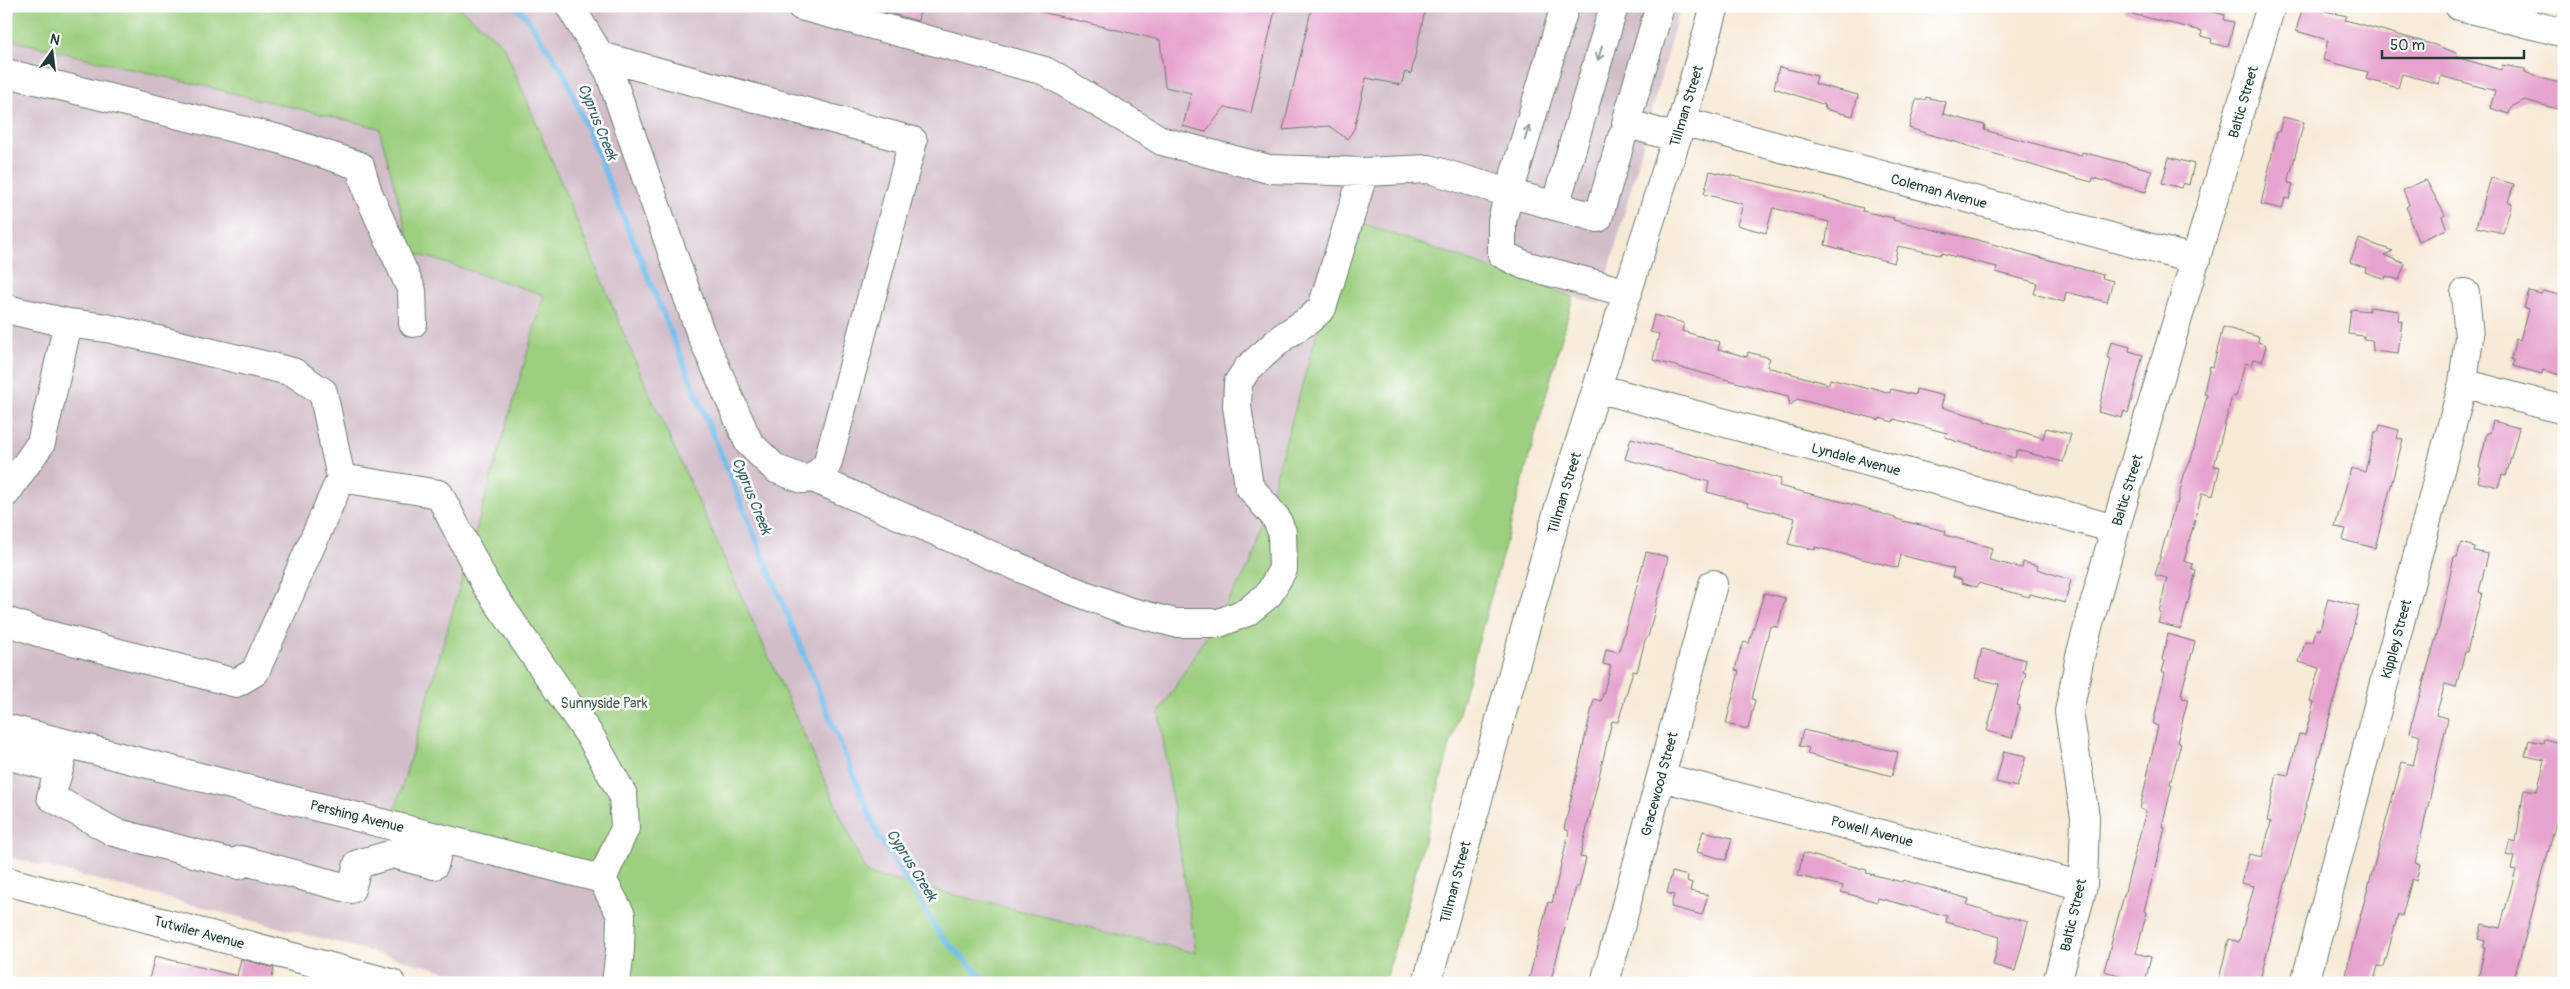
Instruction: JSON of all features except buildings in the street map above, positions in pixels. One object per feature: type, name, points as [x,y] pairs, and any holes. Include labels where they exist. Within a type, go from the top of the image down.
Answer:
[{"type":"street","points":[[570,6],[609,71],[700,332],[749,443],[776,469],[803,479],[813,478],[1069,589],[1128,611],[1175,623],[1219,623],[1246,612],[1269,594],[1283,569],[1282,532],[1276,518],[1249,486],[1236,406],[1238,383],[1247,368],[1282,338],[1322,308],[1364,172]]},
{"type":"street","points":[[801,6],[1045,71],[1162,141],[1269,169],[1364,172],[1429,169],[1511,187],[1555,206],[1598,218],[1622,138]]},
{"type":"street","points":[[1565,6],[1502,221],[1502,254],[1524,265],[1628,293]]},
{"type":"street","points":[[1555,206],[1614,6]]},
{"type":"street","name":"Coleman Avenue","points":[[1660,6],[1626,123],[1680,130],[2196,260]]},
{"type":"street","name":"Tillman Street","points":[[1427,983],[1559,507],[1680,130],[1715,6]]},
{"type":"street","name":"Baltic Street","points":[[2057,983],[2083,886],[2085,817],[2069,712],[2080,656],[2115,529],[2271,6]]},
{"type":"street","points":[[2459,6],[2564,33]]},
{"type":"street","points":[[600,56],[913,141],[827,465],[813,478]]},
{"type":"street","points":[[6,73],[280,139],[360,166],[368,193],[412,291],[414,323]]},
{"type":"street","name":"Kippley Street","points":[[2306,983],[2463,383],[2469,337],[2465,293]]},
{"type":"street","points":[[6,309],[68,324],[107,328],[293,372],[322,392],[341,478],[256,672],[236,683],[6,622]]},
{"type":"street","points":[[6,493],[41,443],[68,324]]},
{"type":"street","points":[[2463,383],[2564,410]]},
{"type":"street","name":"Lyndale Avenue","points":[[1598,388],[2115,529]]},
{"type":"street","points":[[341,478],[439,494],[486,585],[592,739],[623,795],[625,828],[602,880],[621,915],[620,950],[616,983]]},
{"type":"street","name":"Gracewood Street","points":[[1605,983],[1713,584]]},
{"type":"street","name":"Pershing Avenue","points":[[6,728],[62,756],[441,838],[602,880]]},
{"type":"street","points":[[6,755],[62,756],[51,798],[114,832],[239,864],[241,860],[350,889],[358,864],[393,854],[434,865],[441,838]]},
{"type":"street","name":"Powell Avenue","points":[[1661,777],[2083,886]]},
{"type":"street","name":"Tutwiler Avenue","points":[[6,881],[361,979],[392,983]]},
{"type":"shaded area","points":[[6,6],[1680,6],[1600,304],[1573,297],[1385,983],[491,983],[6,856]]},
{"type":"green space","name":"Sunnyside Park","points":[[6,6],[458,6],[504,46],[639,370],[867,874],[1196,953],[1159,713],[1250,565],[1350,219],[1573,297],[1385,983],[617,983],[602,879],[391,825],[544,295],[412,252],[379,128],[6,39]]},
{"type":"waterway","name":"Cyprus Creek","points":[[514,6],[525,15],[564,73],[879,837],[942,937],[988,983]]}]
